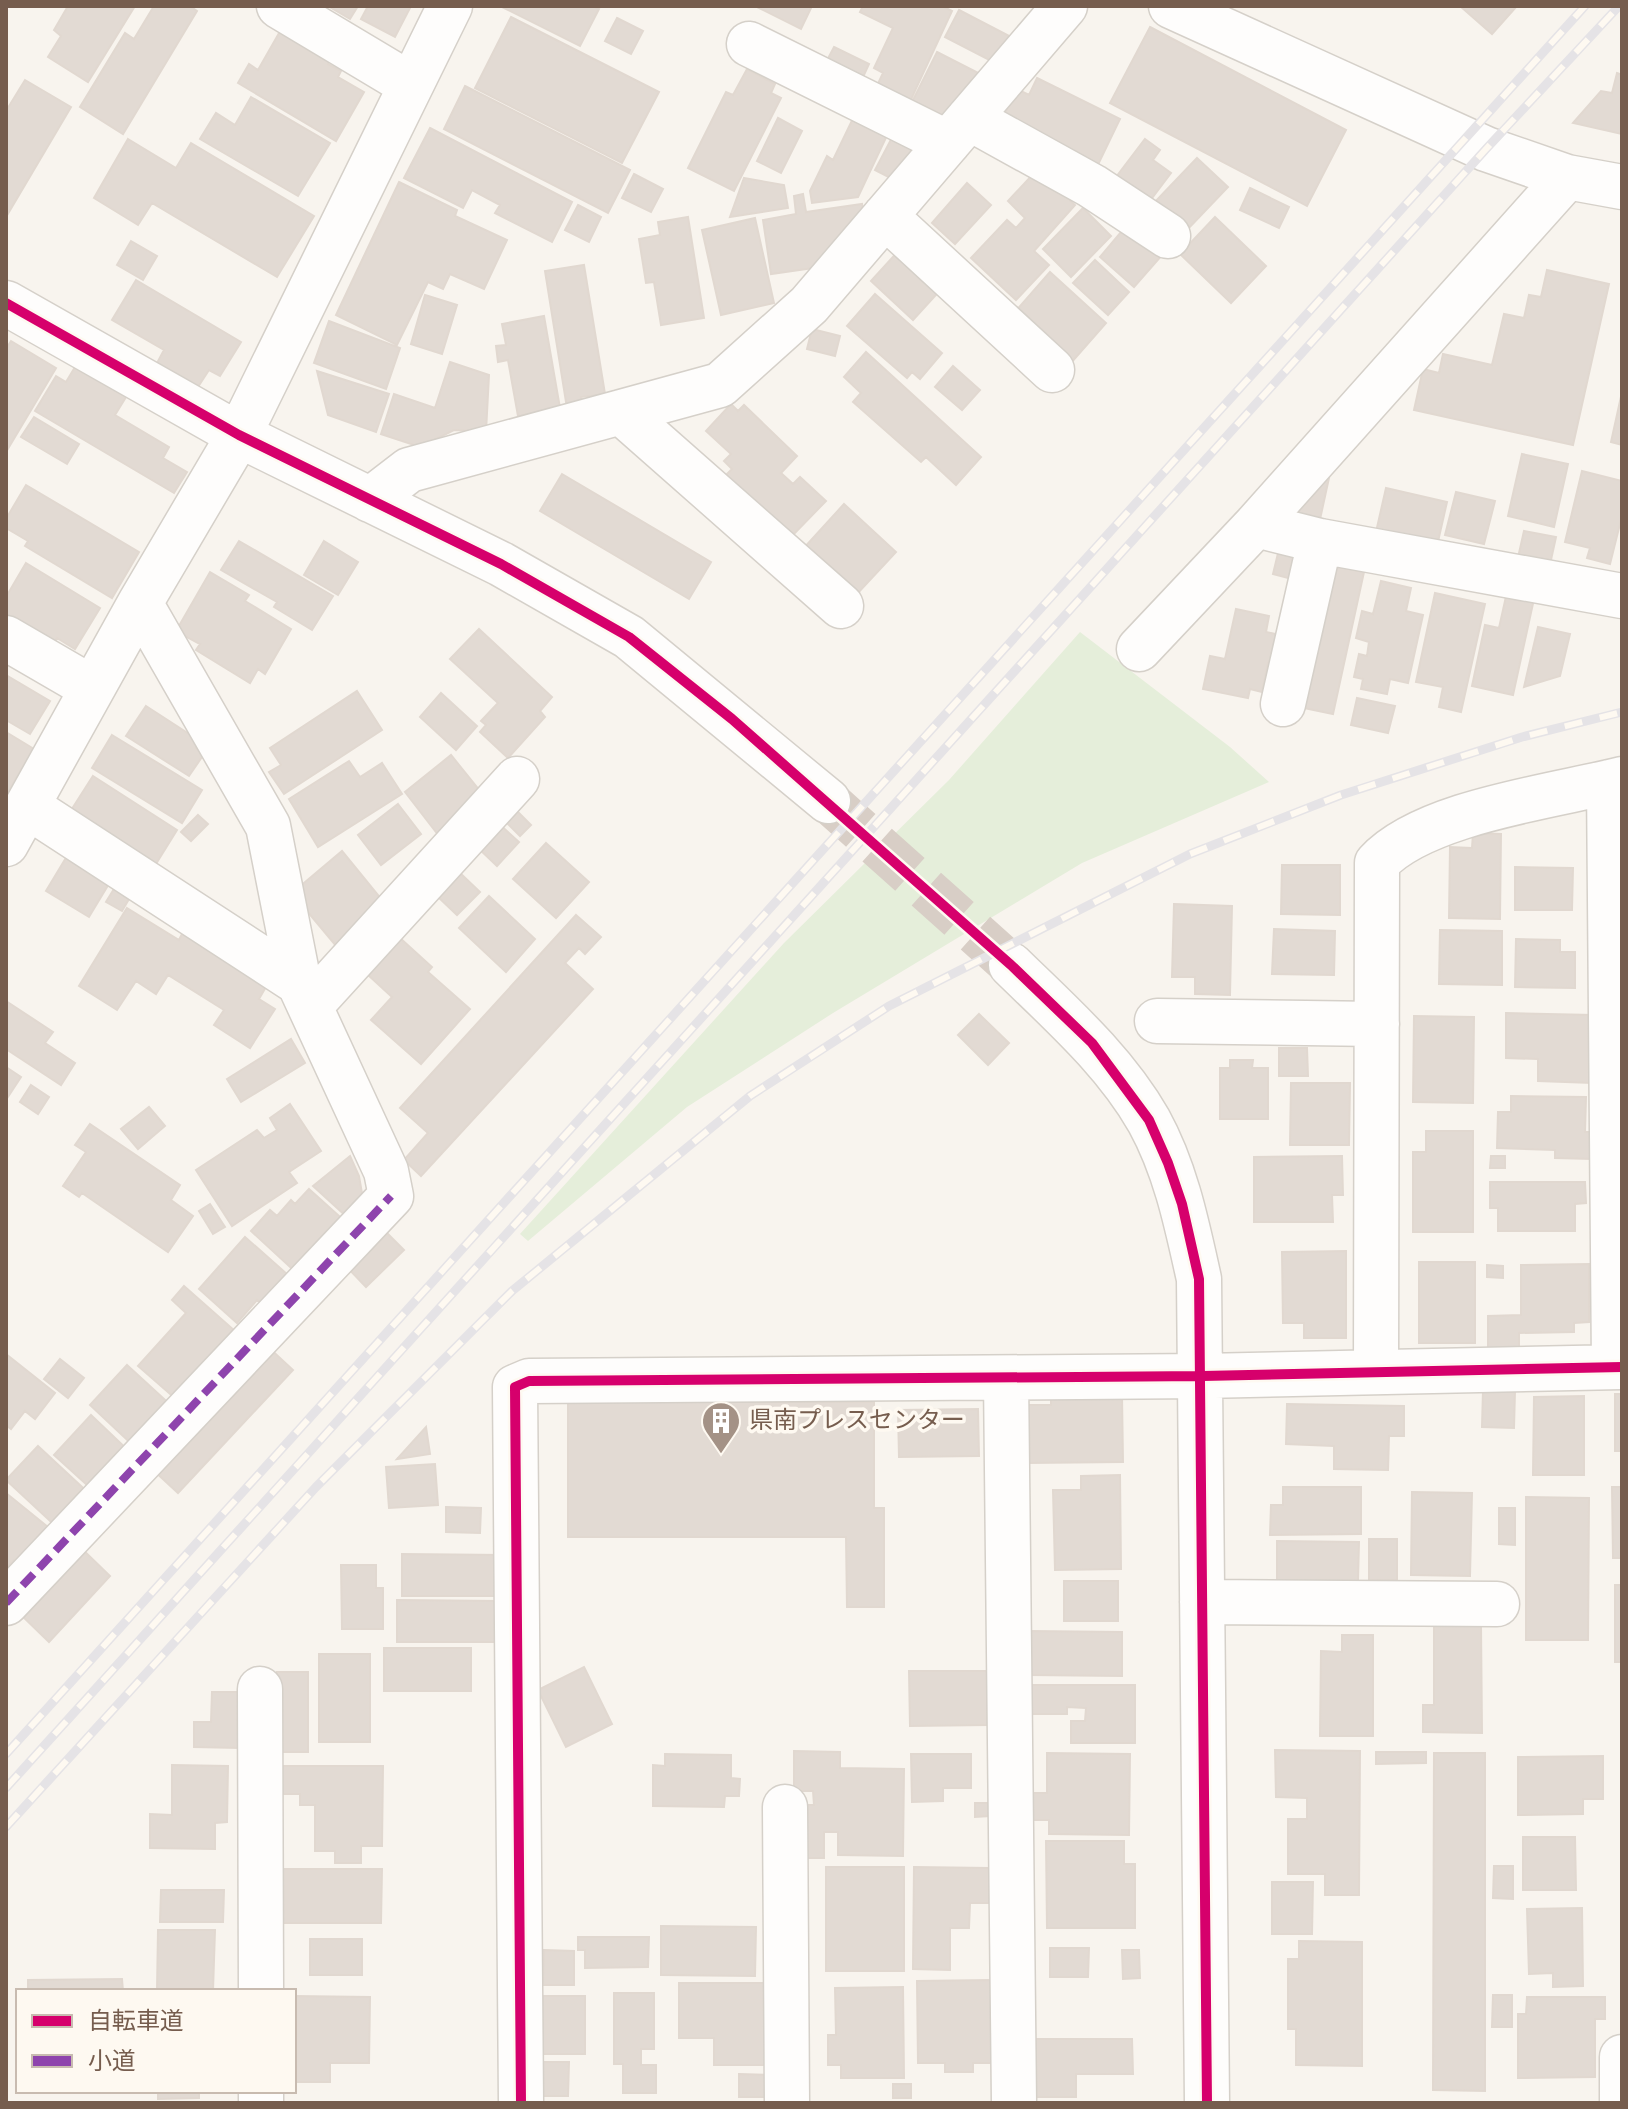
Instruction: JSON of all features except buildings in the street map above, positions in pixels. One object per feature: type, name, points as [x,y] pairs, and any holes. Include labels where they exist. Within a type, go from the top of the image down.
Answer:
[{"type":"street","points":[[279,6],[411,85]]},
{"type":"street","points":[[6,844],[140,603],[239,435],[450,6]]},
{"type":"street","points":[[370,500],[409,470],[720,385],[809,305],[1065,6]]},
{"type":"street","points":[[1171,6],[1462,138],[1567,177],[1622,187]]},
{"type":"street","points":[[749,44],[1092,186],[1168,236]]},
{"type":"street","points":[[1139,649],[1256,525],[1567,177]]},
{"type":"street","points":[[885,216],[1052,370]]},
{"type":"street","points":[[6,303],[239,435],[501,564],[629,637],[828,801]]},
{"type":"street","points":[[621,412],[841,606]]},
{"type":"street","points":[[1256,525],[1320,541],[1622,596]]},
{"type":"street","points":[[1283,704],[1320,541]]},
{"type":"street","points":[[6,1603],[391,1196],[386,1171],[305,994],[268,826],[140,603]]},
{"type":"street","points":[[6,638],[92,688]]},
{"type":"street","points":[[305,994],[517,779]]},
{"type":"street","points":[[521,2103],[515,1387],[529,1381],[1203,1376],[1618,1367],[1616,781],[1426,830],[1391,848],[1377,863],[1376,1372]]},
{"type":"street","points":[[27,806],[305,994]]},
{"type":"street","points":[[1011,965],[1092,1043],[1155,1135],[1182,1204],[1199,1279],[1203,1376],[1207,2103]]},
{"type":"street","points":[[1157,1021],[1377,1024]]},
{"type":"street","points":[[1006,1378],[1014,2103]]},
{"type":"street","points":[[1202,1602],[1497,1604]]},
{"type":"street","points":[[260,1689],[261,1989]]},
{"type":"street","points":[[785,1807],[787,2103]]},
{"type":"street","points":[[1622,2057],[1622,2103]]},
{"type":"green space","points":[[1080,632],[1230,747],[1269,782],[1082,863],[833,1013],[687,1107],[528,1241],[520,1234],[784,943],[949,780]]},
{"type":"tunnel","points":[[828,801],[1011,965]]},
{"type":"railway","points":[[6,1754],[1585,6]]},
{"type":"railway","points":[[6,1788],[1486,149],[1619,6]]},
{"type":"railway","points":[[6,1827],[316,1487],[512,1291],[750,1096],[889,1006],[1190,854],[1341,795],[1522,737],[1622,712]]},
{"type":"marked path","points":[[6,1603],[391,1196]]},
{"type":"cycle path","points":[[6,303],[239,435],[501,564],[629,637],[732,719],[1011,965],[1092,1043],[1149,1120],[1182,1204],[1199,1279],[1207,2103]]},
{"type":"cycle path","points":[[521,2103],[515,1387],[529,1381],[1203,1376],[1622,1367]]},
{"type":"place","name":"県南プレスセンター","points":[[721,1455]]}]
